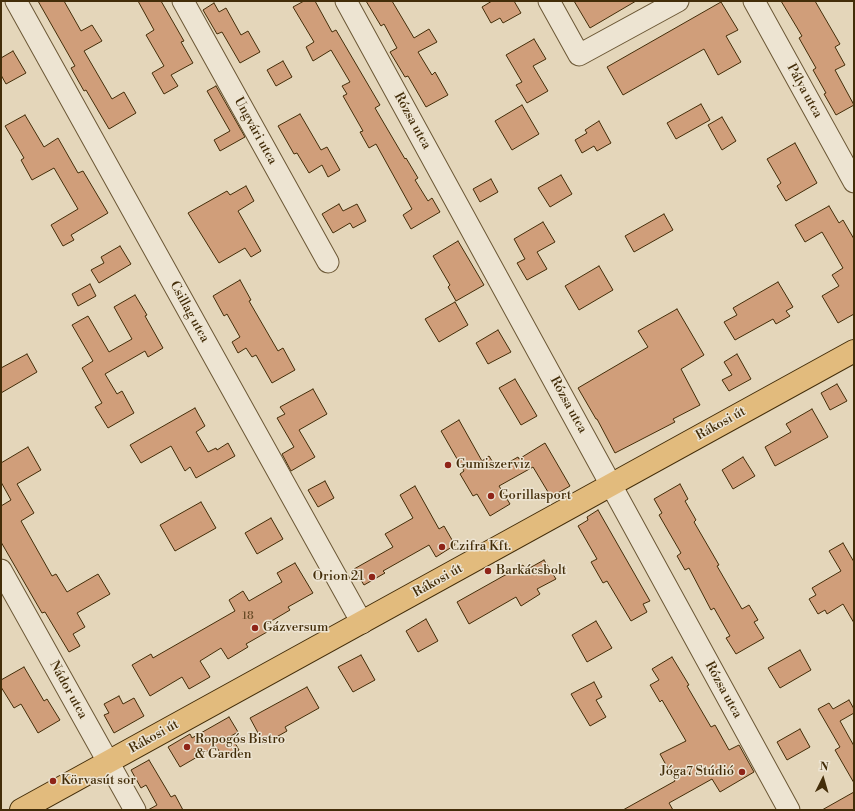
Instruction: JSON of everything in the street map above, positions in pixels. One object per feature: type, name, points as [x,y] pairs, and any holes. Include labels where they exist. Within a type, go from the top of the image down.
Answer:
[{"type":"main road","name":"Rákosi út","points":[[21,810],[854,351]]},
{"type":"street","name":"Csillag utca","points":[[16,1],[362,623]]},
{"type":"street","name":"Ungvári utca","points":[[183,1],[328,262]]},
{"type":"street","name":"Rózsa utca","points":[[346,1],[789,810]]},
{"type":"street","points":[[549,1],[579,55],[678,1]]},
{"type":"street","name":"Pálya utca","points":[[754,1],[854,182]]},
{"type":"street","name":"Nádor utca","points":[[1,570],[135,810]]},
{"type":"building","points":[[38,1],[64,1],[81,31],[92,25],[102,41],[84,51],[112,99],[124,92],[136,113],[109,129],[71,68],[75,66]]},
{"type":"building","points":[[138,1],[161,1],[184,41],[181,42],[193,63],[171,75],[178,86],[164,94],[152,73],[164,66],[146,35],[154,30]]},
{"type":"building","points":[[304,1],[315,1],[332,32],[336,30],[380,105],[375,108],[418,178],[415,180],[428,201],[432,198],[440,212],[411,229],[403,215],[412,209],[376,144],[369,148],[360,132],[363,131],[343,96],[347,94],[342,86],[350,82],[331,50],[313,61],[306,47],[314,42],[293,7]]},
{"type":"building","points":[[366,1],[392,1],[414,38],[429,29],[437,42],[418,52],[432,75],[435,72],[448,95],[426,107],[408,76],[405,77],[390,52],[397,48],[384,24],[381,26]]},
{"type":"building","points":[[492,1],[514,1],[521,13],[503,23],[500,18],[491,23],[482,7]]},
{"type":"building","points":[[574,1],[636,1],[590,28]]},
{"type":"building","points":[[781,1],[815,1],[840,44],[835,47],[845,65],[835,70],[854,105],[836,115],[813,70],[816,68],[799,38],[802,36]]},
{"type":"building","points":[[721,2],[738,30],[726,36],[741,62],[718,75],[704,49],[623,95],[607,67]]},
{"type":"building","points":[[214,3],[219,12],[226,8],[241,35],[248,31],[260,52],[240,63],[222,32],[217,34],[203,10]]},
{"type":"building","points":[[534,39],[546,59],[533,66],[548,91],[527,103],[516,85],[522,82],[506,55]]},
{"type":"building","points":[[13,51],[26,73],[6,84],[1,75],[1,58]]},
{"type":"building","points":[[283,61],[292,77],[276,86],[267,70]]},
{"type":"building","points":[[216,86],[245,137],[220,151],[214,140],[230,131],[207,91]]},
{"type":"building","points":[[701,104],[710,120],[676,139],[667,123]]},
{"type":"building","points":[[522,105],[539,134],[512,150],[495,121]]},
{"type":"building","points":[[300,114],[321,150],[327,147],[340,170],[328,177],[322,165],[309,173],[297,153],[294,154],[278,126]]},
{"type":"building","points":[[25,115],[44,147],[58,138],[78,173],[83,171],[108,213],[71,235],[74,240],[63,246],[51,225],[78,209],[54,168],[32,180],[21,160],[24,158],[5,126]]},
{"type":"building","points":[[722,117],[736,141],[722,150],[708,125]]},
{"type":"building","points":[[599,121],[611,143],[597,151],[594,146],[582,153],[575,140],[587,133],[585,130]]},
{"type":"building","points":[[795,143],[817,183],[786,201],[777,186],[781,183],[767,159]]},
{"type":"building","points":[[561,175],[572,194],[550,207],[538,188]]},
{"type":"building","points":[[491,179],[498,192],[480,202],[473,189]]},
{"type":"building","points":[[246,186],[254,201],[238,211],[261,251],[251,257],[245,248],[219,263],[188,213],[227,191],[230,195]]},
{"type":"building","points":[[339,204],[343,211],[357,204],[366,221],[353,228],[350,223],[333,233],[322,214]]},
{"type":"building","points":[[829,206],[839,223],[843,220],[854,239],[854,314],[838,323],[822,296],[839,286],[832,275],[843,268],[822,232],[805,242],[795,225]]},
{"type":"building","points":[[664,214],[673,230],[634,252],[625,236]]},
{"type":"building","points":[[543,222],[555,242],[537,252],[547,269],[527,280],[517,263],[525,259],[514,239]]},
{"type":"building","points":[[458,241],[484,285],[456,301],[448,287],[450,285],[433,256]]},
{"type":"building","points":[[120,246],[131,264],[99,283],[91,270],[104,263],[101,257]]},
{"type":"building","points":[[599,266],[613,290],[579,310],[565,286]]},
{"type":"building","points":[[240,280],[251,300],[249,301],[278,351],[283,348],[295,370],[272,383],[256,355],[252,357],[246,348],[238,353],[232,342],[240,337],[227,314],[224,316],[213,296]]},
{"type":"building","points":[[778,282],[793,307],[786,311],[790,316],[776,324],[773,319],[735,340],[724,322],[737,315],[733,308]]},
{"type":"building","points":[[90,284],[96,296],[78,306],[72,294]]},
{"type":"building","points":[[135,295],[147,315],[145,316],[163,348],[148,357],[145,351],[105,374],[117,394],[122,391],[134,413],[108,428],[95,407],[102,403],[82,368],[93,361],[72,325],[88,316],[109,352],[132,339],[114,307]]},
{"type":"building","points":[[455,302],[468,325],[439,342],[425,319]]},
{"type":"building","points":[[677,309],[704,355],[681,369],[700,405],[673,419],[675,422],[615,453],[578,388],[648,347],[638,331]]},
{"type":"building","points":[[498,330],[511,352],[488,364],[476,343]]},
{"type":"building","points":[[27,354],[37,372],[1,393],[1,368]]},
{"type":"building","points":[[737,354],[751,379],[729,391],[722,380],[732,375],[724,362]]},
{"type":"building","points":[[515,379],[537,416],[521,425],[499,388]]},
{"type":"building","points":[[837,384],[847,401],[830,410],[821,393]]},
{"type":"building","points":[[313,389],[327,414],[299,430],[315,457],[291,471],[282,454],[294,447],[277,418],[285,414],[280,407]]},
{"type":"building","points":[[195,408],[205,426],[196,432],[208,452],[216,448],[217,450],[228,443],[235,456],[196,478],[190,467],[185,471],[171,446],[141,463],[130,445]]},
{"type":"building","points":[[812,409],[828,437],[775,466],[765,447],[791,432],[786,424]]},
{"type":"building","points":[[459,420],[482,461],[489,456],[497,469],[518,457],[519,459],[545,443],[570,486],[551,497],[533,467],[499,486],[510,504],[490,516],[477,494],[473,496],[460,474],[464,471],[441,431]]},
{"type":"building","points":[[28,447],[41,470],[17,484],[34,513],[21,521],[52,576],[56,574],[67,592],[98,574],[110,594],[77,613],[85,627],[73,634],[80,646],[69,652],[45,612],[42,613],[1,542],[1,506],[11,500],[1,482],[1,463]]},
{"type":"building","points":[[743,457],[755,476],[733,489],[722,470]]},
{"type":"building","points":[[325,481],[334,498],[318,507],[308,490]]},
{"type":"building","points":[[680,484],[688,499],[685,501],[696,520],[694,522],[719,565],[717,566],[742,609],[749,605],[758,620],[754,622],[764,638],[736,654],[726,638],[730,636],[714,608],[711,610],[689,568],[685,570],[677,556],[681,553],[659,515],[662,513],[654,499]]},
{"type":"building","points":[[415,486],[439,529],[444,526],[455,545],[436,557],[429,545],[383,571],[385,573],[364,585],[354,569],[393,547],[385,534],[413,518],[400,495]]},
{"type":"building","points":[[201,502],[216,528],[175,551],[160,525]]},
{"type":"building","points":[[598,510],[650,601],[643,604],[647,612],[631,621],[607,581],[603,583],[591,562],[597,559],[578,526],[588,520],[587,517]]},
{"type":"building","points":[[271,518],[283,539],[257,554],[245,533]]},
{"type":"building","points":[[843,543],[854,562],[854,623],[843,604],[827,614],[825,610],[818,614],[809,599],[816,595],[812,588],[841,571],[829,551]]},
{"type":"building","points":[[544,560],[556,579],[537,589],[540,594],[521,606],[516,597],[469,624],[457,602],[523,565],[526,570]]},
{"type":"building","points":[[295,563],[313,593],[288,607],[290,610],[263,626],[267,632],[246,644],[248,647],[228,659],[221,648],[200,661],[210,677],[189,689],[182,677],[150,696],[132,665],[151,654],[153,658],[235,611],[229,600],[243,591],[249,601],[282,582],[277,573]]},
{"type":"building","points":[[426,619],[438,641],[418,652],[406,631]]},
{"type":"building","points":[[596,621],[612,648],[587,662],[572,635]]},
{"type":"building","points":[[800,650],[811,670],[780,688],[768,668]]},
{"type":"building","points":[[361,655],[375,680],[353,692],[338,667]]},
{"type":"building","points":[[672,657],[689,685],[687,686],[711,727],[715,725],[729,750],[739,745],[754,772],[720,792],[712,779],[669,803],[673,810],[623,810],[675,781],[660,754],[686,741],[662,700],[660,702],[650,685],[659,680],[652,669]]},
{"type":"building","points":[[24,667],[44,701],[47,699],[60,720],[38,733],[21,704],[14,708],[1,687],[1,680]]},
{"type":"building","points":[[594,682],[602,697],[596,700],[606,717],[590,726],[571,694]]},
{"type":"building","points":[[307,687],[319,708],[285,727],[287,731],[264,744],[250,718]]},
{"type":"building","points":[[119,696],[123,704],[134,698],[144,716],[114,733],[104,715],[109,713],[104,704]]},
{"type":"building","points":[[849,700],[854,709],[854,713],[840,721],[854,746],[854,783],[835,750],[840,747],[818,709],[829,703],[833,709]]},
{"type":"building","points":[[229,717],[238,732],[231,736],[239,750],[224,759],[216,746],[180,767],[168,747],[190,734],[192,738]]},
{"type":"building","points":[[800,729],[810,747],[787,760],[777,742]]},
{"type":"building","points":[[149,760],[171,797],[175,795],[183,810],[148,810],[157,805],[146,785],[141,788],[131,770]]},
{"type":"building","points":[[854,792],[854,810],[822,810]]},
{"type":"place","name":"Gumiszerviz","points":[[448,465]]},
{"type":"place","name":"Gorillasport","points":[[491,496]]},
{"type":"place","name":"Czifra Kft.","points":[[442,547]]},
{"type":"place","name":"Barkácsbolt","points":[[488,571]]},
{"type":"place","name":"Orion 21","points":[[372,577]]},
{"type":"place","name":"Gázversum","points":[[255,628]]},
{"type":"place","name":"Ropogós Bistro & Garden","points":[[187,747]]},
{"type":"place","name":"Jóga7 Stúdió","points":[[742,772]]},
{"type":"place","name":"Körvasút sor","points":[[53,781]]}]
